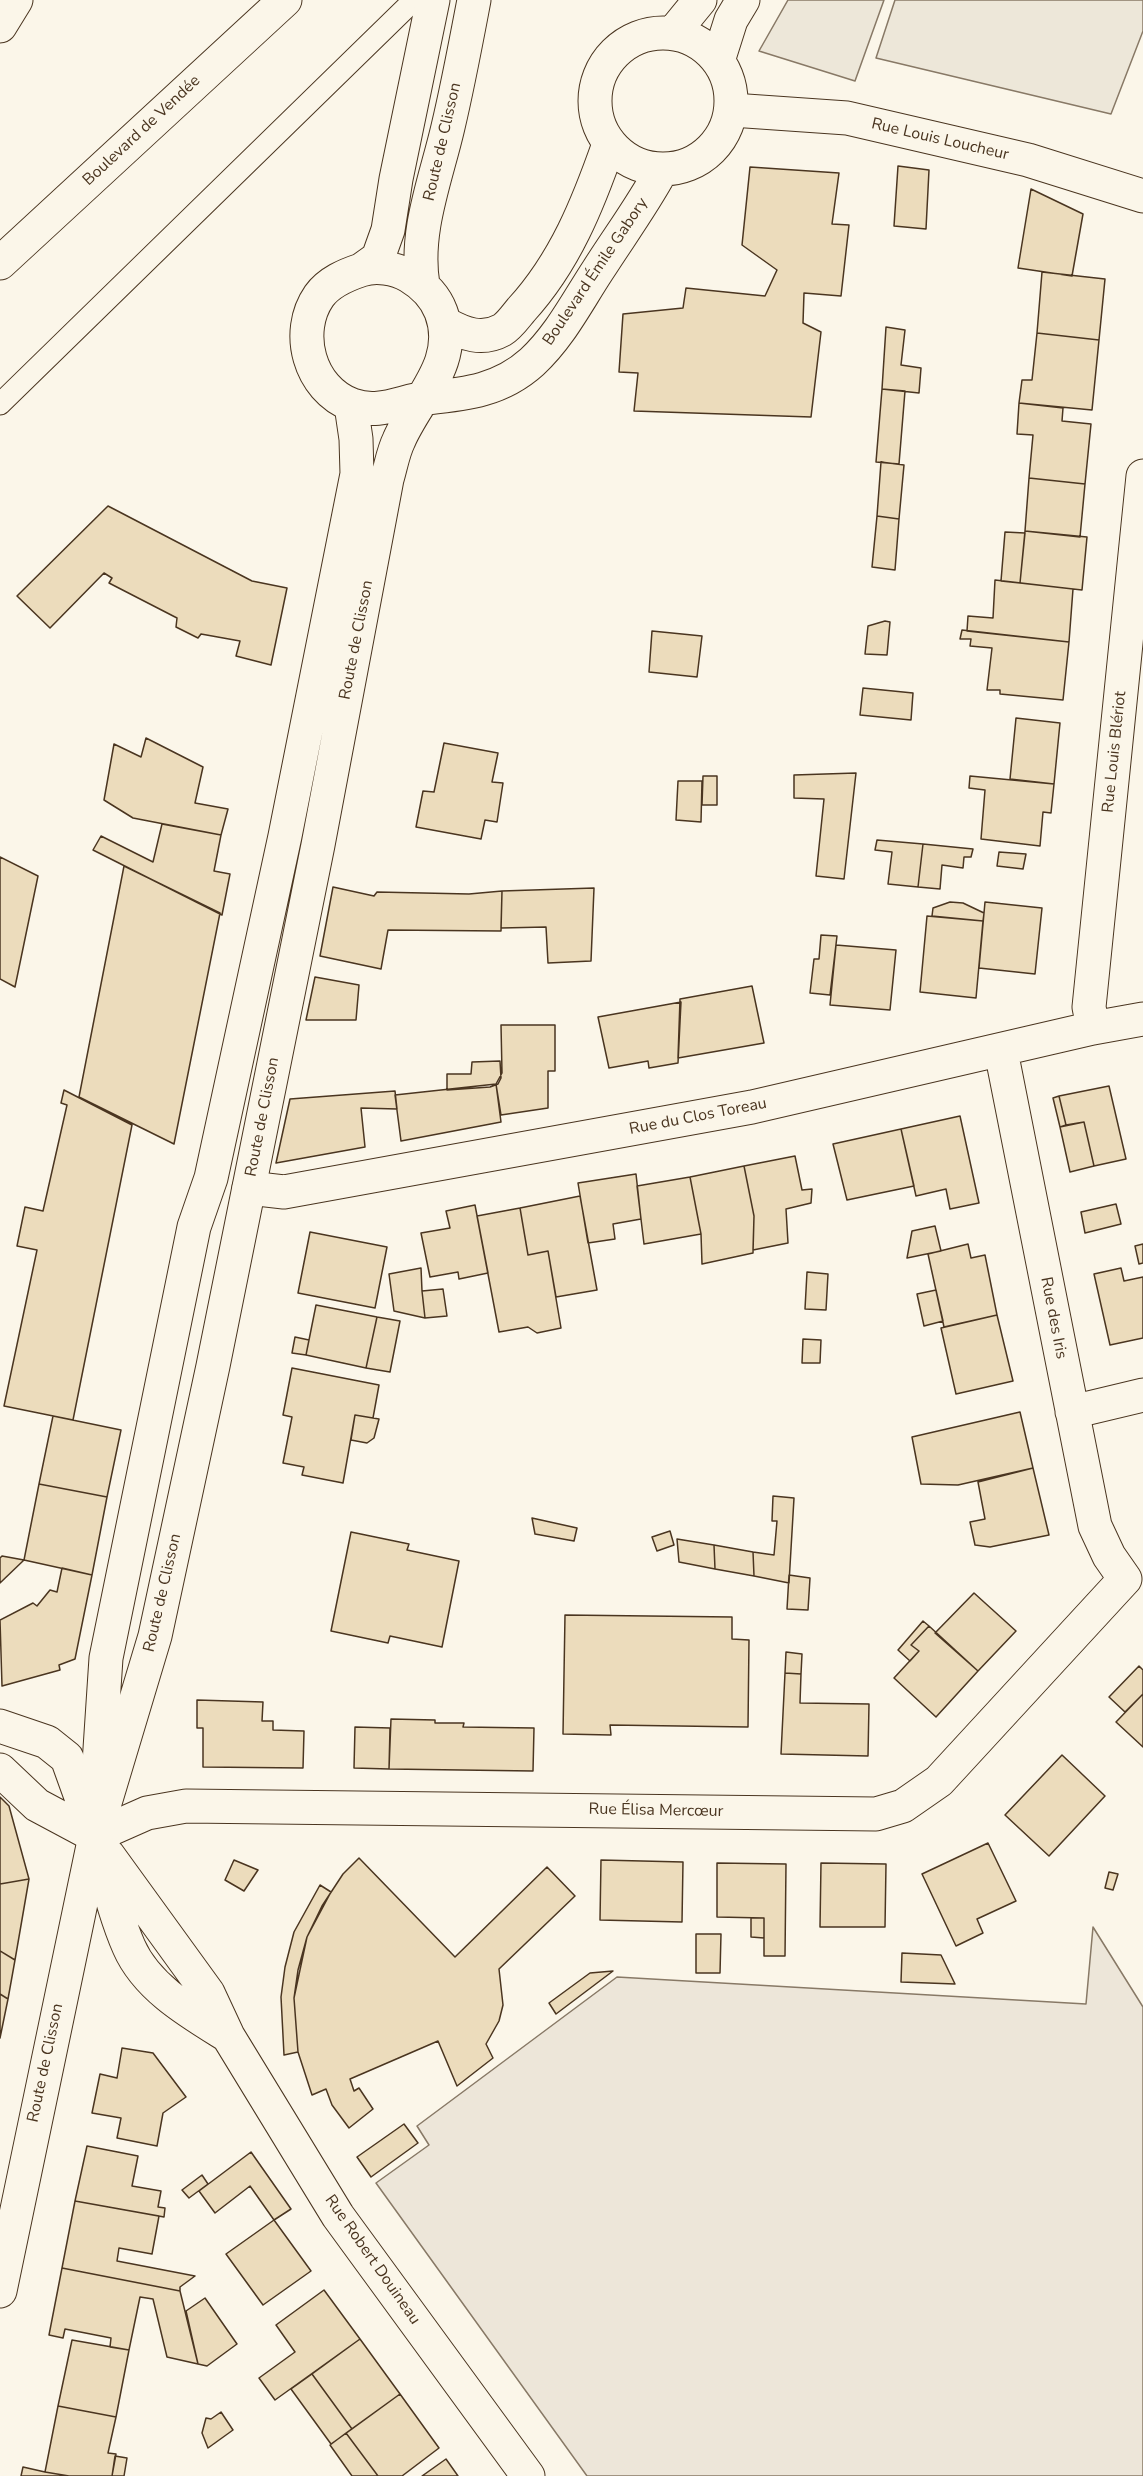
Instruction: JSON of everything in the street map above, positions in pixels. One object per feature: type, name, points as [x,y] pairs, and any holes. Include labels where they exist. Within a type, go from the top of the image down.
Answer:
[{"type":"main road","points":[[0,26],[16,0]]},
{"type":"main road","name":"Boulevard de Vendée","points":[[0,263],[285,0]]},
{"type":"main road","points":[[364,268],[386,267],[405,274],[423,285],[438,303],[446,324],[446,347],[440,368],[424,398],[389,408],[369,409],[351,405],[328,391],[313,369],[306,344],[308,318],[320,295],[340,278],[364,268],[378,258],[388,230],[396,179],[433,0]]},
{"type":"main road","name":"Route de Clisson","points":[[423,285],[419,262],[421,236],[449,125],[474,0]]},
{"type":"main road","points":[[673,33],[700,0]]},
{"type":"main road","points":[[718,61],[731,20],[743,0]]},
{"type":"main road","points":[[673,33],[698,43],[718,61],[730,86],[732,110],[718,141],[698,159],[661,171],[641,167],[623,158],[609,144],[599,126],[594,106],[596,87],[604,68],[617,52],[633,40],[652,34],[673,33]]},
{"type":"main road","name":"Rue Louis Loucheur","points":[[732,110],[847,118],[1028,160],[1143,196]]},
{"type":"main road","points":[[446,324],[465,334],[483,336],[504,329],[518,314],[567,248],[595,184],[609,144]]},
{"type":"main road","name":"Boulevard Émile Gabory","points":[[424,398],[493,388],[531,363],[563,325],[640,209],[661,171]]},
{"type":"main road","name":"Route de Clisson","points":[[0,2291],[94,1836],[155,1636],[318,845],[387,479],[399,440],[424,398]]},
{"type":"main road","name":"Route de Clisson","points":[[94,1836],[106,1658],[194,1227],[211,1179],[285,836],[357,474],[356,439],[351,405]]},
{"type":"main road","name":"Rue Louis Blériot","points":[[1093,1028],[1089,1006],[1143,476]]},
{"type":"main road","name":"Rue du Clos Toreau","points":[[211,1179],[249,1188],[284,1192],[752,1107],[1093,1028],[1143,1019]]},
{"type":"main road","name":"Rue des Iris","points":[[1001,1051],[1095,1526],[1109,1557],[1134,1582]]},
{"type":"main road","points":[[1071,1412],[1143,1395]]},
{"type":"main road","name":"Rue Élisa Mercœur","points":[[94,1836],[147,1813],[186,1806],[876,1814],[903,1806],[939,1781],[1134,1582]]},
{"type":"main road","name":"Rue Robert Douineau","points":[[0,1726],[46,1742],[67,1758],[129,1948],[159,1988],[182,2007],[228,2036],[338,2216],[528,2476]]},
{"type":"main road","points":[[0,1770],[37,1805],[94,1836]]},
{"type":"lane","points":[[0,404],[414,0]]},
{"type":"shaded area","points":[[788,0],[884,0],[855,81],[759,51]]},
{"type":"shaded area","points":[[895,0],[1143,0],[1143,31],[1111,114],[876,58]]},
{"type":"shaded area","points":[[1093,1927],[1143,2007],[1143,2476],[587,2476],[376,2183],[429,2145],[417,2126],[617,1977],[1086,2004]]},
{"type":"building","points":[[898,166],[929,170],[926,229],[894,226]]},
{"type":"building","points":[[750,167],[839,173],[832,224],[849,225],[841,296],[804,293],[803,323],[821,332],[811,417],[634,411],[638,373],[619,372],[623,314],[683,308],[686,288],[765,296],[777,270],[742,245]]},
{"type":"building","points":[[1031,189],[1083,214],[1072,276],[1018,268]]},
{"type":"building","points":[[1042,272],[1105,279],[1099,340],[1037,333]]},
{"type":"building","points":[[886,327],[905,330],[901,365],[921,368],[919,393],[882,389]]},
{"type":"building","points":[[1037,333],[1099,340],[1092,410],[1019,403],[1022,380],[1032,380]]},
{"type":"building","points":[[882,389],[905,391],[899,464],[876,462]]},
{"type":"building","points":[[1019,403],[1063,408],[1062,421],[1091,424],[1085,484],[1029,478],[1033,435],[1017,434]]},
{"type":"building","points":[[881,462],[904,465],[899,519],[877,516]]},
{"type":"building","points":[[1029,478],[1085,484],[1080,537],[1025,531]]},
{"type":"building","points":[[108,506],[252,581],[287,588],[271,665],[236,656],[240,641],[201,634],[198,638],[176,627],[177,618],[109,583],[112,578],[104,573],[50,628],[17,596]]},
{"type":"building","points":[[877,516],[899,519],[895,570],[872,567]]},
{"type":"building","points":[[1025,531],[1087,537],[1082,590],[1020,583]]},
{"type":"building","points":[[1005,532],[1025,533],[1020,583],[1001,581]]},
{"type":"building","points":[[995,580],[1073,589],[1069,642],[967,631],[968,616],[993,618]]},
{"type":"building","points":[[885,621],[890,622],[887,655],[865,654],[868,626]]},
{"type":"building","points":[[962,630],[1069,642],[1063,700],[1000,694],[1000,690],[987,690],[992,648],[970,646],[971,639],[960,639]]},
{"type":"building","points":[[652,631],[702,636],[697,677],[649,672]]},
{"type":"building","points":[[863,688],[913,693],[911,720],[860,715]]},
{"type":"building","points":[[1016,718],[1060,723],[1054,784],[1010,779]]},
{"type":"building","points":[[146,738],[203,767],[195,803],[228,809],[221,835],[133,818],[104,800],[114,744],[141,757]]},
{"type":"building","points":[[444,743],[498,753],[492,782],[503,783],[497,822],[485,820],[481,839],[416,827],[423,791],[434,792]]},
{"type":"building","points":[[856,773],[844,879],[816,876],[824,799],[794,798],[794,775]]},
{"type":"building","points":[[703,776],[717,776],[717,805],[702,805]]},
{"type":"building","points":[[970,776],[1054,784],[1051,813],[1043,812],[1040,846],[981,839],[985,790],[969,788]]},
{"type":"building","points":[[678,781],[702,781],[701,822],[676,820]]},
{"type":"building","points":[[162,824],[221,835],[214,871],[230,874],[222,915],[93,850],[101,836],[153,862]]},
{"type":"building","points":[[877,840],[923,844],[918,887],[888,884],[892,852],[875,850]]},
{"type":"building","points":[[923,844],[973,849],[971,857],[964,857],[963,868],[942,865],[940,889],[918,887]]},
{"type":"building","points":[[999,852],[1026,854],[1023,869],[997,866]]},
{"type":"building","points":[[0,857],[38,876],[15,987],[0,979]]},
{"type":"building","points":[[124,866],[220,913],[174,1144],[79,1097]]},
{"type":"building","points":[[333,887],[374,896],[377,892],[469,894],[502,891],[501,931],[388,930],[381,969],[320,956]]},
{"type":"building","points":[[594,888],[591,961],[548,963],[546,927],[501,928],[502,891]]},
{"type":"building","points":[[950,902],[963,903],[984,913],[983,921],[932,916],[933,908]]},
{"type":"building","points":[[985,902],[1042,908],[1035,974],[979,968]]},
{"type":"building","points":[[927,916],[983,921],[976,998],[920,992]]},
{"type":"building","points":[[821,935],[837,936],[830,995],[810,993],[814,959],[819,959]]},
{"type":"building","points":[[836,945],[896,950],[890,1010],[830,1005]]},
{"type":"building","points":[[315,977],[359,985],[356,1020],[306,1020]]},
{"type":"building","points":[[752,986],[764,1043],[678,1058],[680,999]]},
{"type":"building","points":[[681,1002],[678,1063],[649,1068],[648,1061],[609,1068],[598,1017]]},
{"type":"building","points":[[501,1025],[555,1025],[555,1071],[548,1071],[548,1108],[501,1115],[496,1084],[502,1073]]},
{"type":"building","points":[[500,1061],[501,1078],[498,1084],[490,1087],[447,1090],[447,1074],[471,1074],[472,1062]]},
{"type":"building","points":[[496,1084],[501,1122],[401,1141],[395,1095]]},
{"type":"building","points":[[1109,1086],[1126,1159],[1094,1166],[1084,1122],[1066,1125],[1059,1096]]},
{"type":"building","points":[[64,1090],[132,1125],[73,1420],[4,1406],[37,1250],[17,1246],[25,1207],[43,1211],[67,1105],[61,1103]]},
{"type":"building","points":[[395,1091],[397,1109],[361,1108],[365,1147],[276,1163],[290,1099]]},
{"type":"building","points":[[1059,1096],[1066,1125],[1060,1127],[1053,1098]]},
{"type":"building","points":[[960,1116],[979,1203],[950,1209],[946,1189],[916,1196],[901,1129]]},
{"type":"building","points":[[1084,1122],[1094,1166],[1070,1172],[1060,1127]]},
{"type":"building","points":[[901,1129],[914,1186],[847,1200],[833,1144]]},
{"type":"building","points":[[795,1156],[802,1190],[812,1189],[811,1203],[786,1209],[788,1243],[753,1250],[754,1216],[744,1166]]},
{"type":"building","points":[[744,1166],[754,1216],[753,1253],[702,1264],[701,1234],[690,1177]]},
{"type":"building","points":[[636,1174],[641,1219],[613,1224],[615,1239],[588,1243],[578,1183]]},
{"type":"building","points":[[690,1177],[701,1234],[644,1244],[637,1186]]},
{"type":"building","points":[[580,1196],[597,1290],[556,1297],[548,1251],[528,1255],[520,1208]]},
{"type":"building","points":[[1116,1204],[1121,1224],[1085,1233],[1081,1212]]},
{"type":"building","points":[[475,1205],[488,1273],[459,1279],[458,1272],[430,1277],[421,1233],[450,1228],[446,1211]]},
{"type":"building","points":[[520,1208],[528,1255],[548,1251],[561,1328],[537,1333],[528,1327],[499,1332],[477,1216]]},
{"type":"building","points":[[935,1226],[941,1251],[907,1258],[912,1231]]},
{"type":"building","points":[[310,1232],[387,1247],[375,1308],[298,1293]]},
{"type":"building","points":[[968,1244],[971,1258],[985,1255],[997,1315],[944,1327],[928,1254]]},
{"type":"building","points":[[1143,1244],[1143,1263],[1139,1264],[1135,1246]]},
{"type":"building","points":[[421,1268],[425,1318],[394,1311],[389,1274]]},
{"type":"building","points":[[1121,1268],[1124,1281],[1143,1277],[1143,1338],[1110,1345],[1094,1274]]},
{"type":"building","points":[[807,1272],[828,1274],[826,1310],[805,1309]]},
{"type":"building","points":[[443,1289],[447,1316],[425,1318],[422,1291]]},
{"type":"building","points":[[936,1290],[943,1321],[924,1326],[917,1294]]},
{"type":"building","points":[[316,1305],[377,1317],[366,1368],[306,1355]]},
{"type":"building","points":[[997,1315],[1013,1381],[956,1394],[941,1328]]},
{"type":"building","points":[[377,1317],[400,1321],[390,1372],[366,1368]]},
{"type":"building","points":[[295,1337],[309,1340],[306,1355],[292,1353]]},
{"type":"building","points":[[803,1339],[821,1340],[820,1363],[802,1363]]},
{"type":"building","points":[[292,1368],[379,1385],[373,1418],[355,1415],[343,1483],[302,1475],[304,1467],[283,1463],[292,1417],[283,1415]]},
{"type":"building","points":[[1020,1412],[1033,1468],[958,1485],[921,1484],[912,1437]]},
{"type":"building","points":[[355,1415],[379,1419],[374,1438],[367,1443],[351,1440]]},
{"type":"building","points":[[53,1416],[121,1430],[107,1497],[39,1484]]},
{"type":"building","points":[[1033,1468],[1049,1535],[990,1547],[975,1545],[970,1522],[985,1519],[978,1482]]},
{"type":"building","points":[[39,1484],[107,1497],[92,1575],[24,1560]]},
{"type":"building","points":[[773,1496],[794,1498],[789,1583],[754,1576],[753,1552],[774,1555],[777,1521],[772,1521]]},
{"type":"building","points":[[532,1518],[577,1528],[574,1541],[535,1534]]},
{"type":"building","points":[[670,1531],[674,1545],[657,1551],[652,1537]]},
{"type":"building","points":[[351,1532],[409,1544],[407,1550],[459,1561],[442,1647],[390,1636],[388,1643],[331,1631]]},
{"type":"building","points":[[677,1539],[714,1545],[715,1569],[679,1562]]},
{"type":"building","points":[[714,1545],[753,1552],[754,1576],[715,1569]]},
{"type":"building","points":[[2,1556],[24,1560],[0,1583],[0,1558]]},
{"type":"building","points":[[62,1568],[92,1575],[75,1659],[59,1665],[60,1670],[2,1686],[0,1620],[33,1603],[37,1606],[50,1590],[57,1592]]},
{"type":"building","points":[[789,1575],[810,1578],[808,1610],[787,1609]]},
{"type":"building","points":[[974,1593],[1016,1631],[978,1671],[935,1633]]},
{"type":"building","points":[[565,1615],[732,1617],[732,1639],[749,1640],[748,1727],[610,1725],[611,1735],[563,1734]]},
{"type":"building","points":[[923,1621],[929,1626],[911,1645],[919,1651],[910,1661],[898,1650]]},
{"type":"building","points":[[929,1626],[978,1671],[936,1717],[894,1678],[919,1651],[911,1645]]},
{"type":"building","points":[[786,1652],[802,1654],[801,1674],[785,1673]]},
{"type":"building","points":[[1139,1666],[1143,1670],[1143,1694],[1125,1712],[1109,1697]]},
{"type":"building","points":[[785,1673],[801,1674],[800,1703],[869,1704],[868,1756],[781,1754]]},
{"type":"building","points":[[1143,1694],[1143,1747],[1116,1722]]},
{"type":"building","points":[[197,1700],[263,1702],[262,1721],[273,1721],[273,1730],[304,1731],[303,1768],[203,1767],[203,1728],[197,1728]]},
{"type":"building","points":[[391,1719],[464,1723],[463,1727],[534,1728],[533,1771],[389,1769]]},
{"type":"building","points":[[355,1727],[390,1728],[389,1769],[354,1768]]},
{"type":"building","points":[[1062,1755],[1105,1796],[1049,1856],[1005,1815]]},
{"type":"building","points":[[0,1797],[9,1806],[29,1879],[0,1884]]},
{"type":"building","points":[[988,1843],[1016,1901],[977,1919],[983,1933],[956,1946],[922,1874]]},
{"type":"building","points":[[359,1858],[455,1957],[547,1867],[575,1896],[499,1969],[503,2005],[499,2021],[486,2044],[493,2058],[457,2086],[438,2041],[350,2079],[354,2091],[359,2088],[373,2109],[349,2128],[332,2105],[326,2089],[312,2095],[298,2052],[294,1998],[307,1937],[322,1906],[343,1874]]},
{"type":"building","points":[[234,1860],[258,1870],[244,1891],[225,1880]]},
{"type":"building","points":[[601,1860],[683,1862],[682,1922],[600,1920]]},
{"type":"building","points":[[717,1863],[786,1864],[785,1956],[764,1956],[764,1918],[717,1917]]},
{"type":"building","points":[[821,1863],[886,1864],[885,1927],[820,1927]]},
{"type":"building","points":[[1109,1872],[1118,1874],[1113,1890],[1105,1888]]},
{"type":"building","points":[[29,1879],[15,1960],[0,1951],[0,1884]]},
{"type":"building","points":[[320,1885],[331,1892],[307,1937],[298,1970],[294,1998],[298,2052],[284,2055],[281,1997],[285,1967],[294,1932]]},
{"type":"building","points":[[751,1918],[764,1918],[764,1938],[751,1937]]},
{"type":"building","points":[[696,1934],[721,1934],[720,1973],[696,1973]]},
{"type":"building","points":[[0,1951],[15,1960],[8,1999],[0,1994]]},
{"type":"building","points":[[902,1953],[941,1955],[955,1984],[901,1982]]},
{"type":"building","points":[[613,1971],[556,2014],[549,2003],[590,1973]]},
{"type":"building","points":[[0,1994],[8,1999],[0,2038]]},
{"type":"building","points":[[122,2048],[153,2053],[186,2097],[163,2113],[157,2146],[117,2138],[121,2118],[92,2113],[100,2074],[117,2078]]},
{"type":"building","points":[[404,2124],[418,2143],[371,2177],[357,2157]]},
{"type":"building","points":[[87,2146],[138,2156],[132,2186],[161,2191],[158,2207],[165,2208],[164,2217],[75,2201]]},
{"type":"building","points":[[251,2152],[291,2209],[274,2220],[250,2186],[215,2213],[199,2191]]},
{"type":"building","points":[[202,2175],[208,2184],[189,2198],[182,2190]]},
{"type":"building","points":[[75,2201],[159,2216],[152,2254],[119,2248],[117,2261],[195,2276],[180,2287],[180,2291],[62,2268]]},
{"type":"building","points":[[274,2220],[311,2271],[263,2305],[226,2254]]},
{"type":"building","points":[[62,2268],[180,2291],[198,2364],[167,2357],[153,2299],[140,2297],[129,2350],[110,2347],[111,2338],[65,2329],[63,2338],[49,2335]]},
{"type":"building","points":[[324,2290],[360,2339],[275,2400],[259,2378],[295,2352],[276,2325]]},
{"type":"building","points":[[205,2298],[237,2344],[207,2366],[198,2364],[186,2311]]},
{"type":"building","points":[[360,2339],[400,2394],[352,2429],[312,2374]]},
{"type":"building","points":[[72,2340],[129,2350],[116,2417],[58,2406]]},
{"type":"building","points":[[312,2374],[352,2429],[331,2444],[291,2389]]},
{"type":"building","points":[[400,2394],[439,2448],[402,2476],[378,2476],[346,2433]]},
{"type":"building","points":[[58,2406],[116,2417],[108,2453],[116,2454],[112,2476],[69,2476],[45,2472]]},
{"type":"building","points":[[221,2412],[233,2430],[208,2448],[202,2433],[206,2418],[211,2419]]},
{"type":"building","points":[[346,2433],[378,2476],[352,2476],[330,2445]]},
{"type":"building","points":[[115,2456],[127,2458],[124,2476],[112,2476]]},
{"type":"building","points":[[446,2459],[458,2476],[422,2476]]},
{"type":"building","points":[[23,2467],[45,2472],[69,2476],[21,2476]]}]
